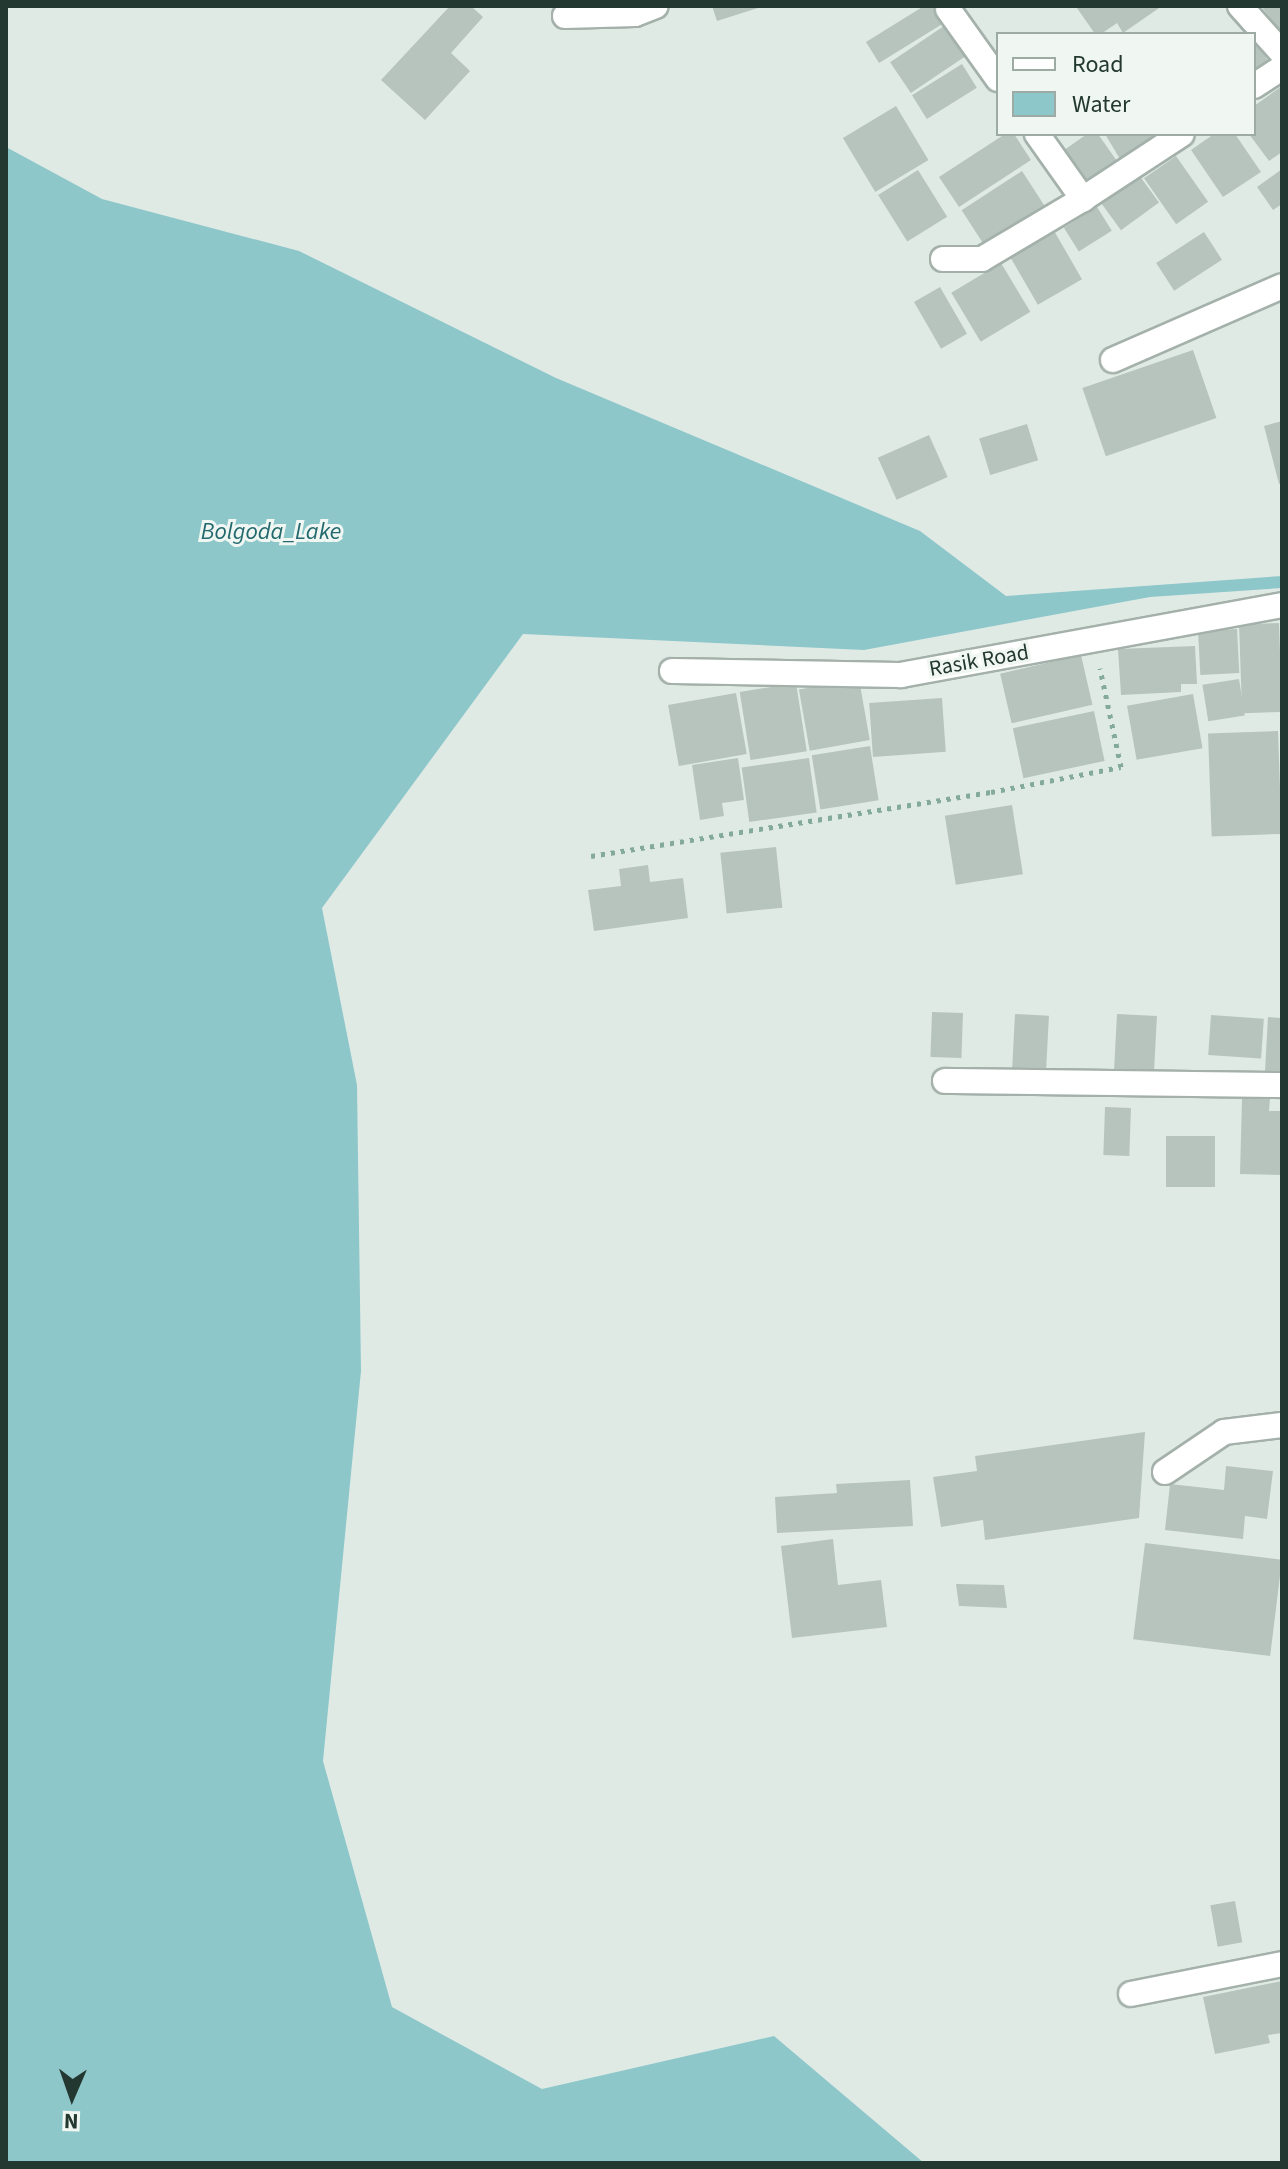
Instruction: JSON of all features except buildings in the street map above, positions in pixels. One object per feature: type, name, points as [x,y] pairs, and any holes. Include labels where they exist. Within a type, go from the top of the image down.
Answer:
[{"type":"street","points":[[565,16],[635,14],[656,6]]},
{"type":"street","points":[[1240,6],[1282,53]]},
{"type":"street","points":[[948,9],[996,76]]},
{"type":"street","points":[[1256,85],[1282,68]]},
{"type":"street","points":[[1038,136],[1083,199]]},
{"type":"street","points":[[943,259],[982,259],[1083,199],[1179,136]]},
{"type":"street","points":[[1113,360],[1282,286]]},
{"type":"street","name":"Rasik Road","points":[[672,671],[901,675],[1282,605]]},
{"type":"street","points":[[945,1081],[1282,1085]]},
{"type":"street","points":[[1165,1472],[1224,1432],[1282,1425]]},
{"type":"street","points":[[1131,1994],[1282,1964]]},
{"type":"path","points":[[591,856],[991,792],[1121,767],[1094,640]]},
{"type":"water","name":"Bolgoda_Lake","points":[[6,147],[102,199],[299,251],[556,378],[920,531],[1006,596],[1282,576],[1282,588],[1150,597],[864,650],[523,634],[322,908],[357,1085],[361,1371],[323,1761],[392,2007],[542,2089],[774,2036],[924,2163],[6,2163]]}]
